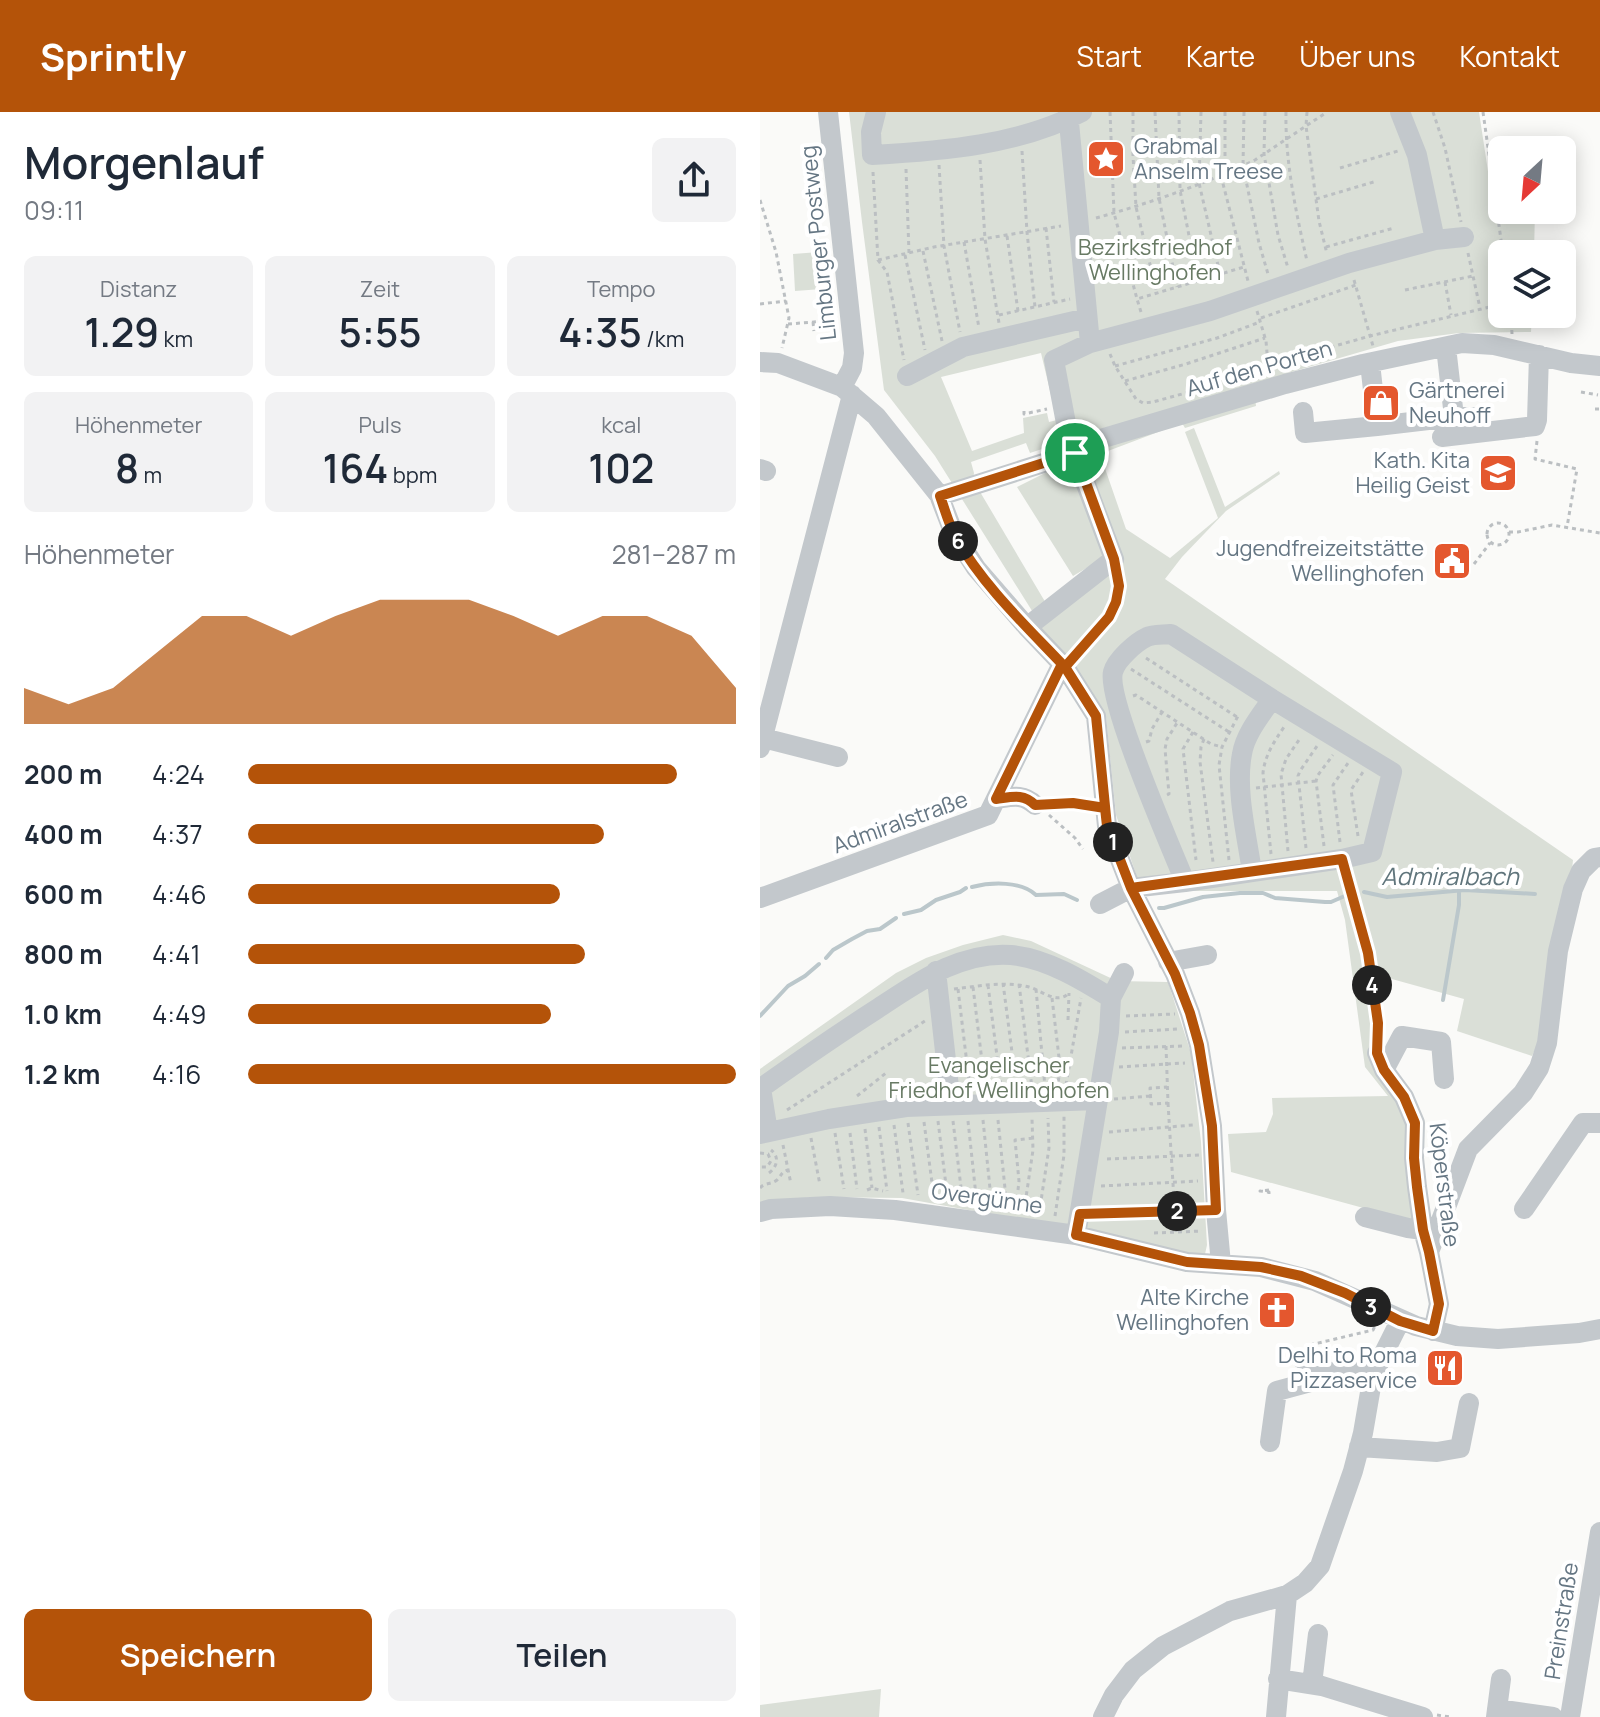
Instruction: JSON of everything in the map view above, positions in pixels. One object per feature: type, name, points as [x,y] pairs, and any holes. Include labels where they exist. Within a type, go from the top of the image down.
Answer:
[{"type":"street","name":"Limburger Postweg","points":[[762,736],[779,679],[854,353],[828,112]]},
{"type":"street","points":[[876,112],[871,132],[872,155],[979,144],[1021,135],[1073,114],[1078,223],[1087,318],[1098,341]]},
{"type":"street","points":[[1400,112],[1413,147],[1435,240]]},
{"type":"street","points":[[1027,627],[1114,559],[1069,439],[1054,360],[1098,341],[1210,311],[1340,266],[1435,240],[1464,237]]},
{"type":"street","points":[[907,376],[964,350],[1087,318]]},
{"type":"street","name":"Auf den Porten","points":[[940,496],[1075,453],[1097,440],[1285,384],[1462,343],[1494,345],[1571,363],[1600,366]]},
{"type":"street","points":[[1446,347],[1454,417]]},
{"type":"street","points":[[1442,437],[1535,426],[1539,355]]},
{"type":"street","points":[[769,362],[806,369],[847,391],[876,416],[940,496],[954,534],[976,568],[1063,665],[1096,716],[1107,826],[1131,888],[1190,1013],[1199,1045],[1212,1126],[1221,1264]]},
{"type":"street","points":[[1366,363],[1377,426]]},
{"type":"street","points":[[1303,412],[1305,433],[1480,417]]},
{"type":"street","points":[[1100,904],[1131,888],[1200,880],[1372,852],[1392,772],[1171,634],[1149,636],[1125,655],[1112,674],[1113,689],[1152,798],[1200,880]]},
{"type":"street","name":"Admiralstraße","points":[[760,898],[988,815],[1063,665]]},
{"type":"street","points":[[1272,699],[1242,753],[1240,790],[1307,864]]},
{"type":"street","points":[[762,736],[838,757]]},
{"type":"street","points":[[996,799],[1021,796],[1040,809]]},
{"type":"street","points":[[1429,1252],[1468,1149],[1523,1093],[1539,1068],[1547,1043],[1558,951],[1573,889],[1581,871],[1594,858],[1600,857]]},
{"type":"street","points":[[1097,1100],[933,1107],[808,1123],[772,1134],[761,1088],[834,1036],[944,984],[974,958],[1008,955],[1030,958],[1072,985],[1108,1033]]},
{"type":"street","points":[[1168,962],[1207,955]]},
{"type":"street","points":[[1076,1235],[1108,1033],[1124,973]]},
{"type":"street","points":[[933,1107],[944,984]]},
{"type":"street","points":[[1380,1062],[1402,1036],[1441,1042],[1444,1079]]},
{"type":"street","name":"Köperstraße","points":[[1380,1062],[1404,1097],[1415,1123],[1414,1158],[1423,1230],[1439,1304],[1433,1331]]},
{"type":"street","points":[[1524,1209],[1583,1123],[1600,1123]]},
{"type":"street","name":"Overgünne","points":[[760,1212],[830,1206],[895,1210],[1076,1235],[1187,1262],[1261,1267],[1301,1276],[1345,1293],[1400,1321],[1457,1336],[1498,1339],[1600,1329]]},
{"type":"street","points":[[1365,1217],[1423,1230]]},
{"type":"street","points":[[1103,1717],[1114,1695],[1133,1670],[1163,1646],[1230,1611],[1287,1595],[1305,1583],[1320,1566],[1359,1447],[1376,1366],[1400,1321]]},
{"type":"street","points":[[1302,1359],[1336,1375]]},
{"type":"street","points":[[1270,1442],[1277,1391],[1376,1366]]},
{"type":"street","points":[[1359,1447],[1437,1452],[1460,1448],[1469,1403]]},
{"type":"street","name":"Preinstraße","points":[[1570,1717],[1600,1532]]},
{"type":"street","points":[[1276,1717],[1287,1595]]},
{"type":"street","points":[[1312,1684],[1318,1634]]},
{"type":"street","points":[[1278,1679],[1322,1686],[1423,1717]]},
{"type":"street","points":[[1501,1679],[1496,1713],[1553,1717]]},
{"type":"path","points":[[1110,112],[1114,213],[1145,328]]},
{"type":"path","points":[[1133,112],[1136,207],[1157,293]]},
{"type":"path","points":[[1155,112],[1159,198],[1177,287]]},
{"type":"path","points":[[1179,112],[1180,190],[1198,281]]},
{"type":"path","points":[[1201,112],[1199,183],[1220,274]]},
{"type":"path","points":[[1225,112],[1223,175],[1244,267],[1265,338],[1268,365]]},
{"type":"path","points":[[1244,112],[1243,166],[1259,243],[1292,283]]},
{"type":"path","points":[[1265,112],[1264,154],[1278,235],[1292,283]]},
{"type":"path","points":[[1286,112],[1285,140],[1300,230],[1292,283]]},
{"type":"path","points":[[1307,112],[1306,126],[1316,199],[1326,247],[1356,285],[1370,336]]},
{"type":"path","points":[[878,260],[1078,223],[1136,207],[1243,166],[1327,112]]},
{"type":"path","points":[[1433,112],[1445,148],[1480,308]]},
{"type":"path","points":[[1483,112],[1488,152]]},
{"type":"path","points":[[1021,135],[1035,307]]},
{"type":"path","points":[[979,144],[985,239],[998,316]]},
{"type":"path","points":[[1340,168],[1413,147]]},
{"type":"path","points":[[938,149],[944,246],[964,350]]},
{"type":"path","points":[[905,153],[906,254],[964,350]]},
{"type":"path","points":[[872,155],[878,260],[887,272],[907,376]]},
{"type":"path","points":[[1316,199],[1377,181]]},
{"type":"path","points":[[760,200],[776,252],[789,318],[769,362]]},
{"type":"path","points":[[1046,228],[1054,302]]},
{"type":"path","points":[[1326,247],[1394,228]]},
{"type":"path","points":[[1006,235],[1018,311]]},
{"type":"path","points":[[964,242],[964,350]]},
{"type":"path","points":[[923,250],[964,350]]},
{"type":"path","points":[[1137,299],[1244,267]]},
{"type":"path","points":[[1405,290],[1473,276]]},
{"type":"path","points":[[1445,282],[1451,315]]},
{"type":"path","points":[[1115,366],[1217,338],[1356,285]]},
{"type":"path","points":[[964,350],[998,316],[1085,295]]},
{"type":"path","points":[[760,304],[786,301]]},
{"type":"path","points":[[1098,341],[1139,401],[1153,402],[1268,365],[1488,307]]},
{"type":"path","points":[[788,324],[827,321]]},
{"type":"path","points":[[813,322],[814,331]]},
{"type":"path","points":[[1125,381],[1265,338]]},
{"type":"path","points":[[1581,392],[1598,395]]},
{"type":"path","points":[[1024,411],[1024,414],[1062,405]]},
{"type":"path","points":[[1537,420],[1535,459],[1577,469],[1567,527]]},
{"type":"path","points":[[1502,524],[1509,532],[1509,539],[1497,546],[1490,543],[1487,536],[1491,526],[1502,524]]},
{"type":"path","points":[[1509,532],[1552,525],[1600,533]]},
{"type":"path","points":[[1474,564],[1490,543]]},
{"type":"path","points":[[1063,665],[1103,626],[1114,608],[1119,586],[1114,559]]},
{"type":"path","points":[[1125,655],[1237,717]]},
{"type":"path","points":[[1125,655],[1229,732]]},
{"type":"path","points":[[1118,703],[1136,695],[1211,744],[1242,753]]},
{"type":"path","points":[[1131,746],[1149,741],[1162,712]]},
{"type":"path","points":[[1152,798],[1169,794],[1165,749],[1167,739],[1178,722]]},
{"type":"path","points":[[1193,732],[1183,749],[1200,880]]},
{"type":"path","points":[[1307,864],[1316,781],[1334,736]]},
{"type":"path","points":[[1307,864],[1300,771],[1334,736]]},
{"type":"path","points":[[1307,864],[1281,785],[1283,765],[1334,736]]},
{"type":"path","points":[[1334,736],[1270,749],[1265,761],[1263,787],[1307,864],[1368,953],[1380,1062]]},
{"type":"path","points":[[1307,864],[1333,785],[1334,736]]},
{"type":"path","points":[[1307,864],[1351,790],[1334,736]]},
{"type":"path","points":[[1200,880],[1200,762],[1204,739]]},
{"type":"path","points":[[1240,790],[1316,781]]},
{"type":"path","points":[[1040,809],[1073,803],[1105,808]]},
{"type":"path","points":[[1040,809],[1075,838],[1083,849]]},
{"type":"path","points":[[843,1188],[933,1107],[1016,1083],[1003,983]]},
{"type":"path","points":[[918,1195],[933,1107],[944,984],[973,987],[1019,984],[1052,998],[1066,996],[1072,985]]},
{"type":"path","points":[[1019,984],[1049,1148],[1038,1218]]},
{"type":"path","points":[[887,1191],[933,1107],[988,985]]},
{"type":"path","points":[[1068,1020],[1072,985]]},
{"type":"path","points":[[903,1195],[973,987]]},
{"type":"path","points":[[1036,989],[1042,1103]]},
{"type":"path","points":[[1024,1215],[1042,1103],[1060,1066],[1052,998]]},
{"type":"path","points":[[1108,1033],[1176,1014]]},
{"type":"path","points":[[769,1173],[777,1160],[772,1134],[784,1112],[927,1019],[940,1018]]},
{"type":"path","points":[[1108,1033],[1181,1029]]},
{"type":"path","points":[[1108,1033],[1166,1046],[1187,1046]]},
{"type":"path","points":[[1108,1033],[1166,1064],[1185,1063]]},
{"type":"path","points":[[1166,1046],[1176,1232]]},
{"type":"path","points":[[1167,1087],[1150,1088],[1150,1096],[1151,1104],[1168,1103]]},
{"type":"path","points":[[1097,1100],[1150,1096]]},
{"type":"path","points":[[872,1188],[933,1107]]},
{"type":"path","points":[[857,1189],[933,1107]]},
{"type":"path","points":[[933,1107],[934,1198]]},
{"type":"path","points":[[933,1107],[948,1201]]},
{"type":"path","points":[[933,1107],[963,1204]]},
{"type":"path","points":[[933,1107],[977,1206]]},
{"type":"path","points":[[933,1107],[993,1210]]},
{"type":"path","points":[[933,1107],[1008,1213]]},
{"type":"path","points":[[808,1123],[820,1185]]},
{"type":"path","points":[[1093,1133],[1193,1125]]},
{"type":"path","points":[[772,1134],[791,1184]]},
{"type":"path","points":[[1018,1190],[1015,1140],[1034,1138]]},
{"type":"path","points":[[760,1153],[766,1153],[771,1159],[771,1164],[762,1168]]},
{"type":"path","points":[[1088,1160],[1199,1155]]},
{"type":"path","points":[[762,1168],[777,1180]]},
{"type":"path","points":[[760,1188],[777,1180],[788,1170]]},
{"type":"path","points":[[1084,1186],[1201,1181]]},
{"type":"path","points":[[1080,1214],[1216,1210]]},
{"type":"path","points":[[1154,1233],[1202,1231]]},
{"type":"path","points":[[1302,1359],[1298,1348],[1373,1330],[1377,1324],[1371,1317]]},
{"type":"green space","name":"Bezirksfriedhof Wellinghofen","points":[[849,112],[1479,112],[1488,171],[1488,224],[1535,224],[1534,240],[1488,240],[1488,328],[1531,328],[1531,332],[1459,333],[1398,341],[1288,373],[1289,388],[1255,397],[1256,406],[1185,428],[1182,423],[1100,454],[1126,529],[1170,558],[1218,518],[1185,432],[1194,428],[1225,507],[1279,471],[1280,474],[1226,511],[1165,579],[1573,860],[1545,1029],[1532,1056],[1457,1031],[1464,999],[1381,976],[1385,1073],[1412,1123],[1422,1224],[1231,1172],[1228,1134],[1266,1132],[1273,1114],[1272,1098],[1388,1096],[1365,1067],[1345,920],[1337,891],[1151,891],[1138,880],[1116,815],[1106,717],[1038,625],[1107,556],[1073,576],[1017,487],[1069,461],[1060,443],[1030,453],[1026,443],[971,462],[973,480],[1047,605],[1034,614],[935,456],[884,390]],"holes":[[[1041,353],[1057,420],[1049,422],[1047,413],[1023,418],[1024,433],[972,451],[941,377]]]},
{"type":"green space","points":[[819,252],[822,289],[795,291],[793,254]]},
{"type":"green space","name":"Evangelischer Friedhof Wellinghofen","points":[[1003,935],[1031,941],[1117,981],[1168,982],[1191,1053],[1201,1142],[1205,1254],[1200,1257],[1078,1230],[902,1198],[813,1197],[760,1204],[760,1069],[896,973],[926,958]]},
{"type":"green space","points":[[881,1689],[879,1717],[760,1717],[760,1705]]},
{"type":"waterway","name":"Admiralbach","points":[[972,887],[1006,884],[1022,887],[1036,895],[1064,894],[1077,900]]},
{"type":"waterway","name":"Admiralbach","points":[[904,914],[921,910],[966,888]]},
{"type":"waterway","name":"Admiralbach","points":[[1364,892],[1387,897],[1465,890],[1535,894]]},
{"type":"waterway","points":[[1443,1000],[1459,891]]},
{"type":"waterway","name":"Admiralbach","points":[[1159,908],[1203,897],[1240,893],[1263,893],[1275,898],[1325,902],[1347,895]]},
{"type":"waterway","name":"Admiralbach","points":[[826,958],[852,939],[867,931],[880,929],[896,918]]},
{"type":"waterway","name":"Admiralbach","points":[[760,1016],[788,986],[819,964]]},
{"type":"place","name":"Grabmal Anselm Treese","points":[[1106,159]]},
{"type":"place","name":"Gärtnerei Neuhoff","points":[[1381,403]]},
{"type":"place","name":"Kath. Kita Heilig Geist","points":[[1498,473]]},
{"type":"place","name":"Jugendfreizeitstätte Wellinghofen","points":[[1452,561]]},
{"type":"place","name":"Alte Kirche Wellinghofen","points":[[1277,1310]]},
{"type":"place","name":"Delhi to Roma Pizzaservice","points":[[1445,1368]]},
{"type":"route","points":[[1075,453],[940,496],[954,534],[976,568],[1062,664],[996,799],[1021,796],[1035,805],[1073,803],[1105,808],[1107,826],[1131,888],[1342,859],[1368,953],[1378,1023],[1377,1053],[1384,1070],[1404,1097],[1415,1123],[1417,1187],[1439,1304],[1433,1331],[1400,1321],[1345,1293],[1301,1276],[1261,1267],[1187,1262],[1076,1235],[1080,1214],[1216,1210],[1212,1126],[1199,1045],[1175,974],[1131,888],[1107,826],[1096,716],[1065,667],[1109,617],[1119,586],[1114,559],[1075,453]]}]
